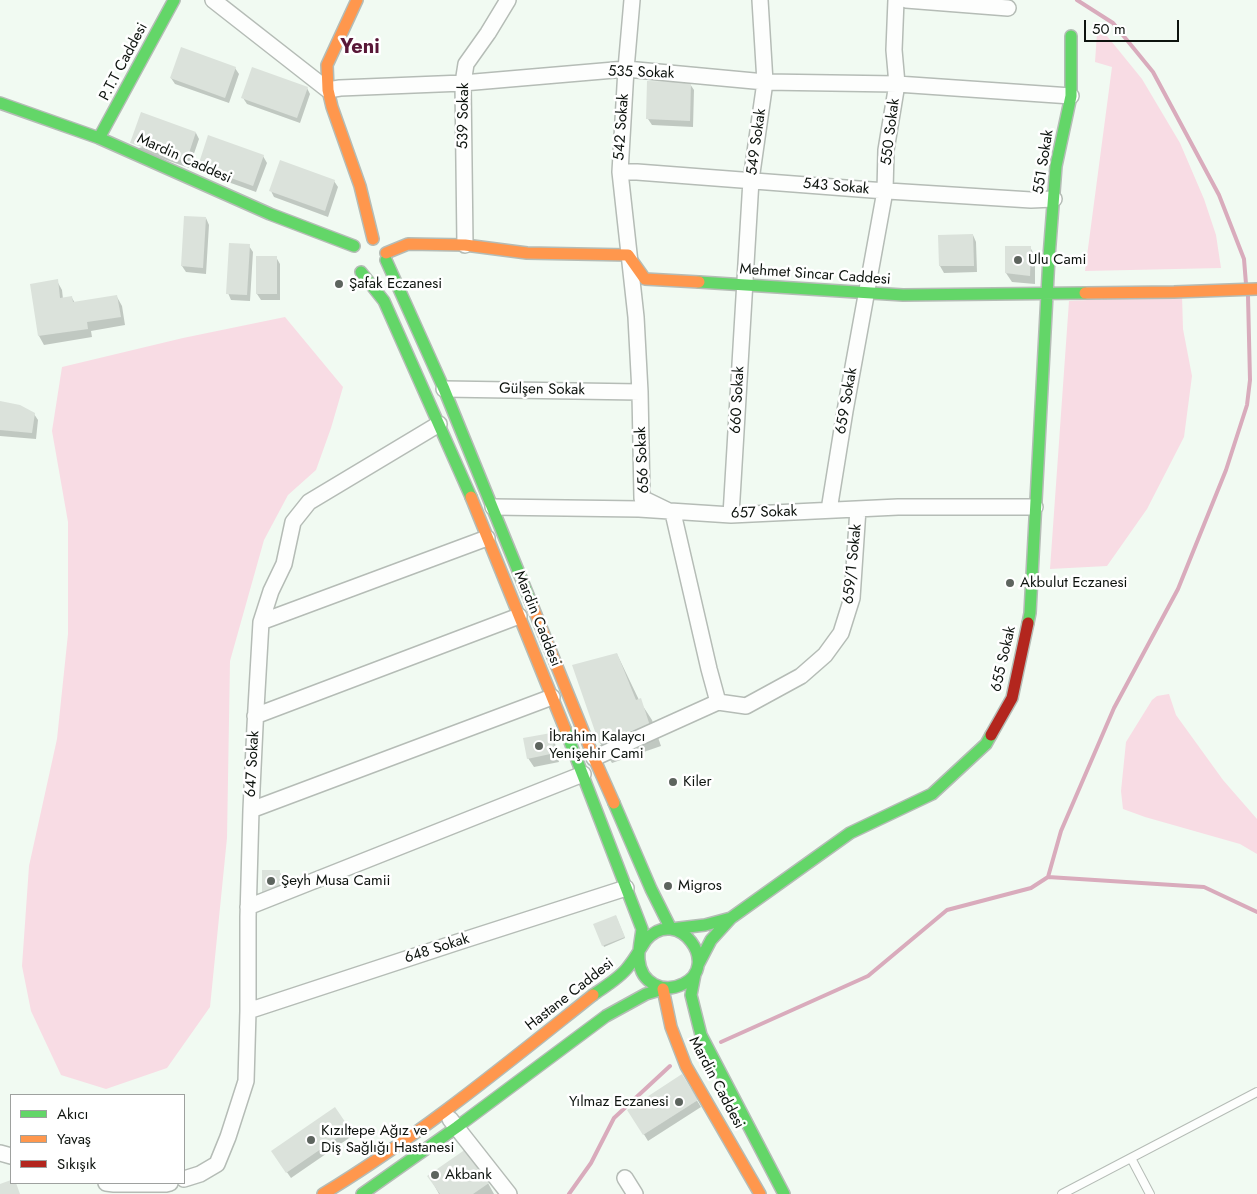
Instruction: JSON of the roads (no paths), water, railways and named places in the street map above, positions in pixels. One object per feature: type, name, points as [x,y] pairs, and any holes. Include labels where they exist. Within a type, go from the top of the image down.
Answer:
[{"type":"street","name":"P.T.T Caddesi","points":[[99,138],[174,0]]},
{"type":"street","points":[[213,0],[328,90]]},
{"type":"street","points":[[357,0],[327,65],[328,90],[335,116],[360,186],[373,239]]},
{"type":"street","name":"539 Sokak","points":[[464,245],[463,83],[466,64],[508,0]]},
{"type":"street","name":"542 Sokak","points":[[628,255],[620,172],[632,0]]},
{"type":"street","name":"549 Sokak","points":[[745,285],[751,180],[766,82],[760,0]]},
{"type":"street","name":"550 Sokak","points":[[867,293],[886,191],[886,150],[897,84],[894,50],[896,0]]},
{"type":"street","points":[[906,0],[1008,8]]},
{"type":"street","name":"551 Sokak","points":[[1046,293],[1056,166],[1071,96],[1071,36]]},
{"type":"street","name":"535 Sokak","points":[[328,90],[463,83],[626,69],[766,82],[897,84],[1071,96]]},
{"type":"street","name":"Mardin Caddesi","points":[[0,103],[99,138],[270,214],[355,260],[384,301],[402,338],[487,538],[583,774],[642,929],[639,951]]},
{"type":"street","name":"543 Sokak","points":[[620,172],[886,191],[1031,200],[1054,199]]},
{"type":"street","points":[[373,239],[382,244],[386,256],[384,265],[376,272],[366,273],[355,260],[363,240],[373,239]]},
{"type":"street","points":[[386,256],[408,244],[464,245],[528,253],[628,255]]},
{"type":"street","name":"Mehmet Sincar Caddesi","points":[[628,255],[645,279],[903,295],[1174,292],[1257,289]]},
{"type":"street","name":"656 Sokak","points":[[628,255],[636,317],[640,392],[642,498],[673,512]]},
{"type":"street","name":"Mardin Caddesi","points":[[386,256],[444,389],[594,758],[651,889],[671,929],[689,937],[695,946],[698,955],[697,969],[691,995],[701,1035],[784,1194]]},
{"type":"street","name":"660 Sokak","points":[[731,515],[745,285]]},
{"type":"street","name":"659 Sokak","points":[[828,510],[867,293]]},
{"type":"street","name":"655 Sokak","points":[[697,969],[711,940],[731,918],[850,833],[932,794],[986,744],[1012,698],[1030,613],[1046,293]]},
{"type":"street","name":"Gülşen Sokak","points":[[444,389],[640,392]]},
{"type":"street","name":"647 Sokak","points":[[185,1179],[200,1174],[217,1164],[246,1081],[251,810],[261,622],[271,591],[284,564],[293,522],[309,502],[439,424]]},
{"type":"street","name":"657 Sokak","points":[[492,506],[639,510],[731,515],[898,507],[1035,507]]},
{"type":"street","name":"659/1 Sokak","points":[[718,702],[746,706],[801,676],[831,648],[841,632],[852,598],[858,509]]},
{"type":"street","points":[[594,758],[718,702],[673,512]]},
{"type":"street","points":[[261,622],[487,538]]},
{"type":"street","points":[[255,716],[519,616]]},
{"type":"street","points":[[251,810],[552,697]]},
{"type":"street","points":[[248,907],[583,774]]},
{"type":"street","name":"648 Sokak","points":[[248,1011],[626,888]]},
{"type":"street","name":"655 Sokak","points":[[671,929],[705,925],[731,918]]},
{"type":"street","points":[[639,951],[651,934],[660,930],[671,929]]},
{"type":"street","name":"Hastane Caddesi","points":[[639,951],[638,962],[646,980],[654,986],[663,989]]},
{"type":"street","name":"Hastane Caddesi","points":[[324,1194],[445,1112],[627,969],[639,951]]},
{"type":"street","points":[[353,1176],[363,1193],[457,1127],[606,1016],[646,994],[663,989],[681,987],[689,981],[697,969]]},
{"type":"street","name":"Mardin Caddesi","points":[[663,989],[671,1027],[686,1066],[760,1194]]},
{"type":"street","points":[[445,1112],[509,1194]]},
{"type":"street","points":[[625,1178],[635,1194]]},
{"type":"street","points":[[114,1184],[166,1184]]},
{"type":"lane","points":[[1062,1194],[1257,1092]]},
{"type":"lane","points":[[1131,1158],[1150,1194]]},
{"type":"waterway","points":[[1077,0],[1113,23],[1153,72],[1219,195],[1244,259],[1246,284]]},
{"type":"waterway","points":[[721,1042],[868,976],[947,910],[1031,888],[1048,877],[1061,831],[1114,708],[1178,589],[1226,470],[1247,405],[1250,380],[1248,296]]},
{"type":"waterway","points":[[1048,877],[1204,887],[1257,912]]},
{"type":"waterway","points":[[569,1194],[591,1163],[614,1118],[670,1066]]},
{"type":"place","name":"Ulu Cami","points":[[1018,260]]},
{"type":"place","name":"Şafak Eczanesi","points":[[339,284]]},
{"type":"place","name":"Akbulut Eczanesi","points":[[1010,583]]},
{"type":"place","name":"İbrahim Kalaycı Yenişehir Cami","points":[[539,746]]},
{"type":"place","name":"Kiler","points":[[673,782]]},
{"type":"place","name":"Şeyh Musa Camii","points":[[271,881]]},
{"type":"place","name":"Migros","points":[[668,886]]},
{"type":"place","name":"Yılmaz Eczanesi","points":[[679,1102]]},
{"type":"place","name":"Kızıltepe Ağız ve Diş Sağlığı Hastanesi","points":[[311,1140]]},
{"type":"place","name":"Akbank","points":[[435,1175]]},
{"type":"district","name":"Yeni","points":[[360,48]]}]
